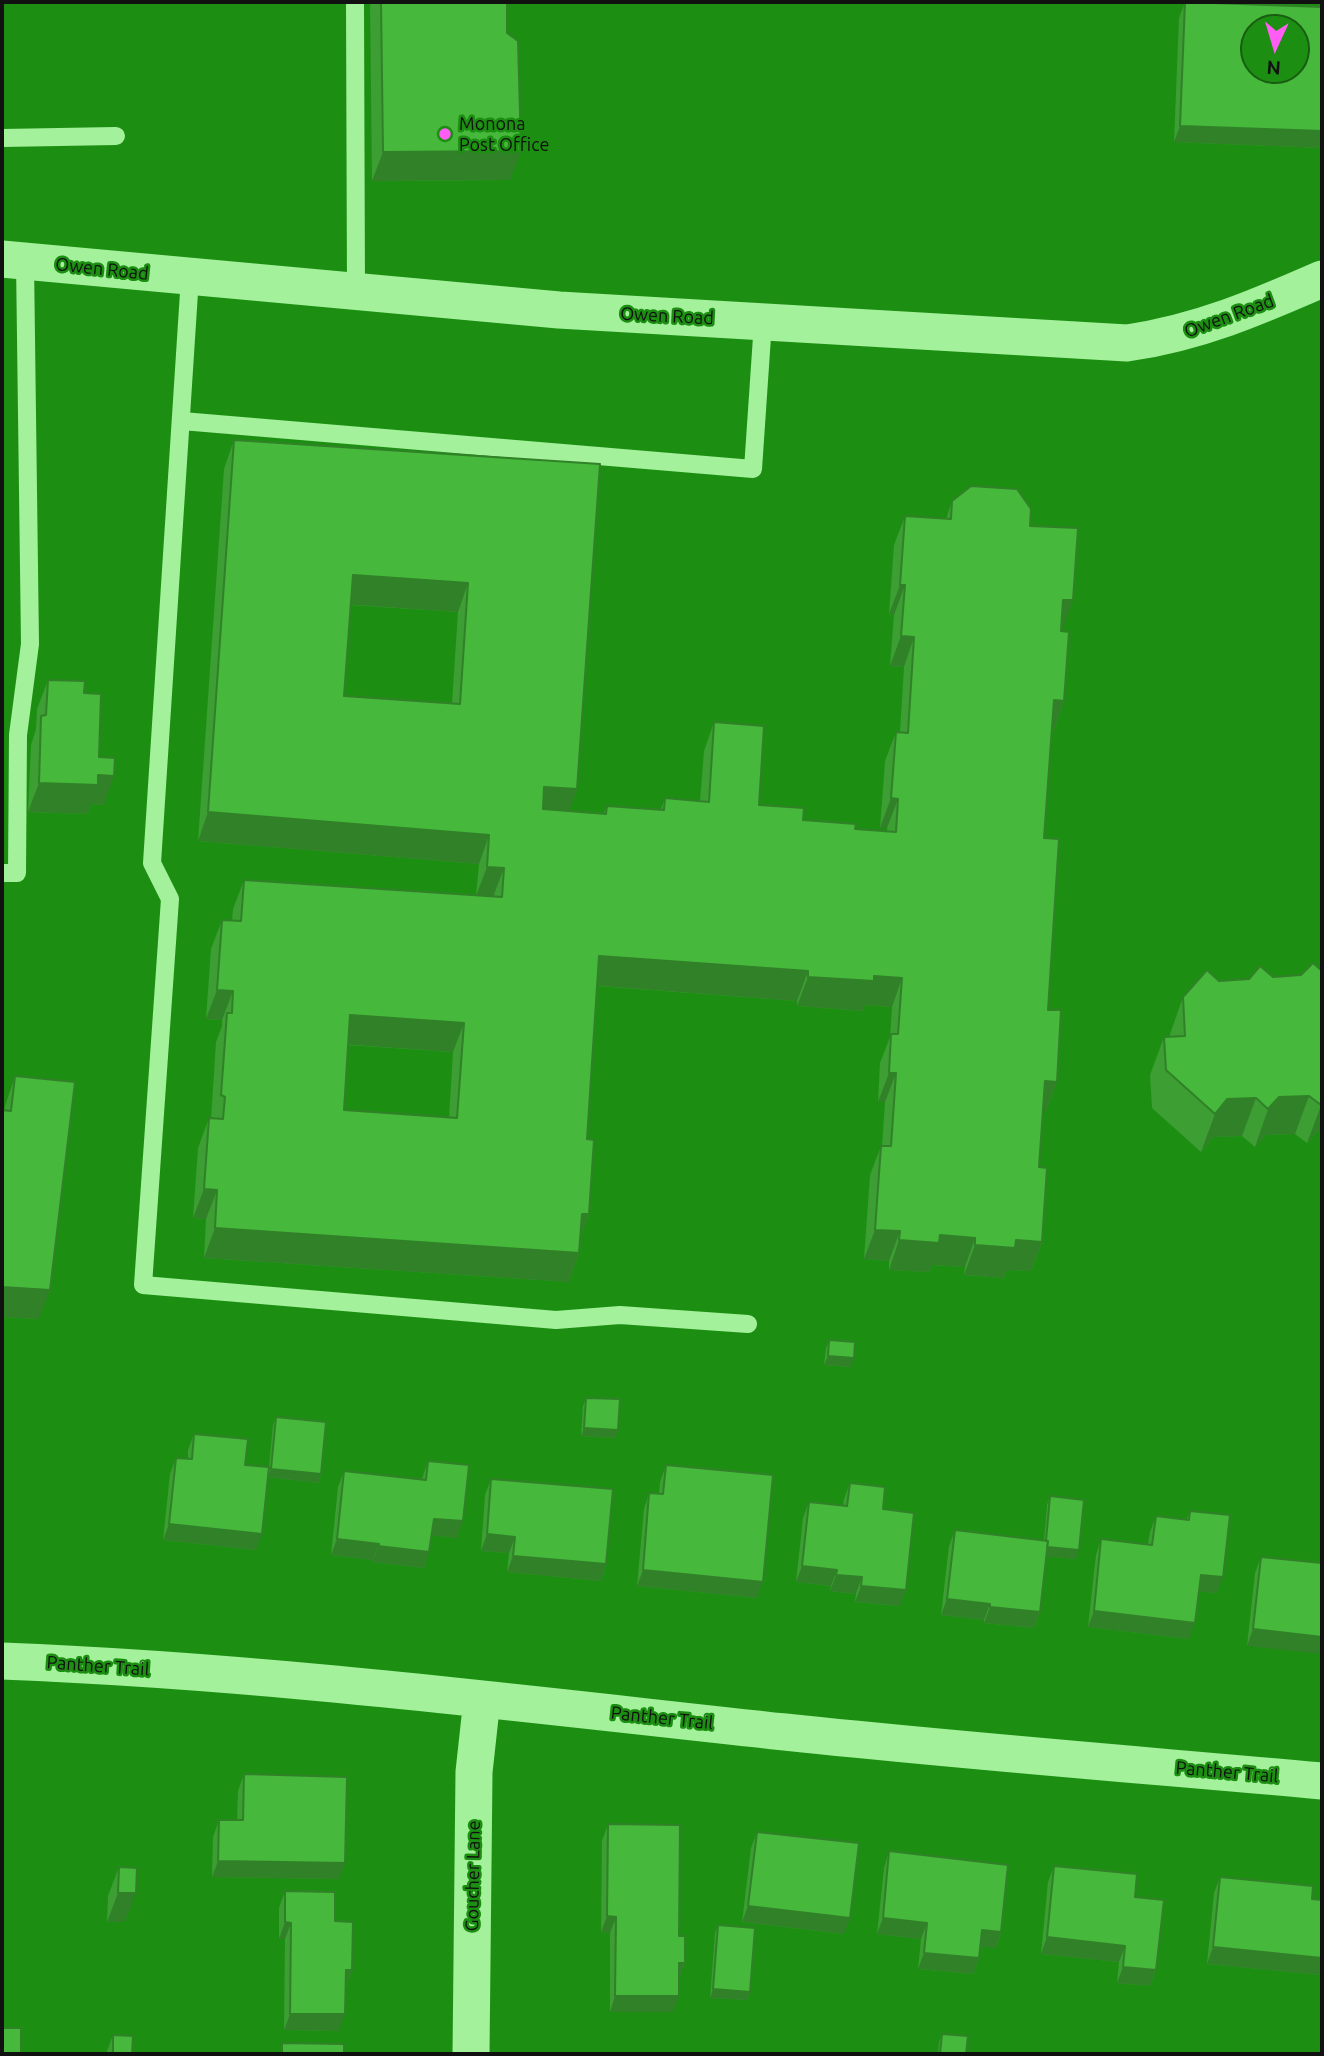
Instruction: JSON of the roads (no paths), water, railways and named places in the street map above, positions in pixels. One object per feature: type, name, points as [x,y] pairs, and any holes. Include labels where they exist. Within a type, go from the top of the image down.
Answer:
[{"type":"street","name":"Owen Road","points":[[13,260],[559,310],[1127,343],[1190,331],[1256,308],[1322,279]]},
{"type":"street","name":"Panther Trail","points":[[2,1661],[90,1664],[410,1691],[842,1738],[1322,1781]]},
{"type":"street","name":"Goucher Lane","points":[[471,2054],[474,1772],[482,1699]]},
{"type":"lane","points":[[355,2],[356,292]]},
{"type":"lane","points":[[2,138],[116,136]]},
{"type":"lane","points":[[2,873],[18,873],[18,735],[30,644],[13,260]]},
{"type":"lane","points":[[190,277],[152,863],[170,899],[143,1285],[556,1320],[620,1315],[748,1324]]},
{"type":"lane","points":[[182,421],[753,469],[763,321]]},
{"type":"place","name":"Monona Post Office","points":[[445,134]]}]
